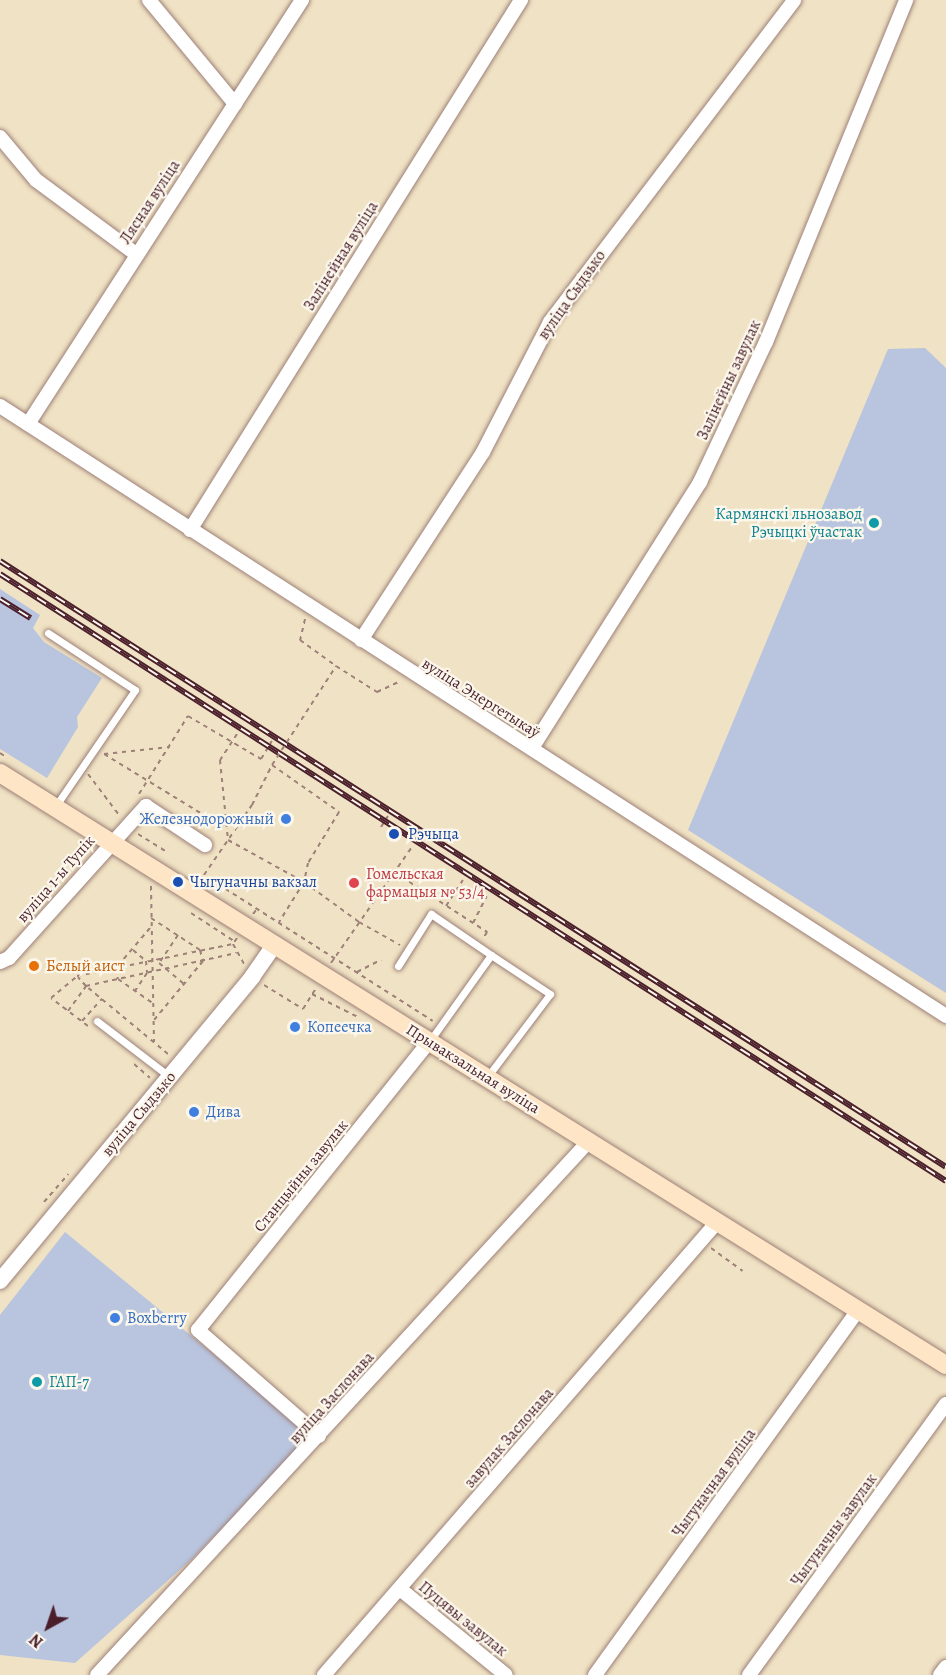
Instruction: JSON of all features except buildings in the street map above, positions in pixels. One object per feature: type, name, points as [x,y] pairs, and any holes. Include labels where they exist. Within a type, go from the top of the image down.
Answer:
[{"type":"main road","name":"Прывакзальная вуліца","points":[[0,773],[946,1365]]},
{"type":"street","points":[[149,0],[235,104]]},
{"type":"street","name":"Лясная вуліца","points":[[28,424],[302,0]]},
{"type":"street","name":"Залінейная вуліца","points":[[190,530],[521,0]]},
{"type":"street","name":"вуліца Сыдзько","points":[[361,640],[483,452],[550,321],[794,0]]},
{"type":"street","name":"Залінейны завулак","points":[[532,748],[700,482],[766,342],[906,0]]},
{"type":"street","points":[[0,137],[36,180],[136,254]]},
{"type":"street","name":"вуліца Энергетыкаў","points":[[0,406],[308,608],[532,748],[946,1016]]},
{"type":"street","name":"вуліца 1-ы Тупік","points":[[0,962],[9,958],[111,842],[146,806],[205,845]]},
{"type":"street","name":"вуліца Сыдзько","points":[[0,1281],[164,1073],[252,977],[275,944]]},
{"type":"street","name":"Станцыйны завулак","points":[[319,1436],[198,1330],[429,1042]]},
{"type":"street","name":"вуліца Заслонава","points":[[97,1675],[589,1141]]},
{"type":"street","name":"завулак Заслонава","points":[[324,1675],[718,1221]]},
{"type":"street","name":"Чыгуначная вуліца","points":[[596,1675],[859,1309]]},
{"type":"street","name":"Чыгуначны завулак","points":[[749,1675],[946,1404]]},
{"type":"street","name":"Пуцявы завулак","points":[[400,1589],[506,1675]]},
{"type":"street","points":[[940,1675],[946,1667]]},
{"type":"lane","points":[[48,633],[135,690],[55,807]]},
{"type":"lane","points":[[398,966],[431,914],[550,994],[487,1078]]},
{"type":"lane","points":[[429,1042],[491,955]]},
{"type":"lane","points":[[97,1021],[164,1073]]},
{"type":"path","points":[[308,608],[300,640],[377,692],[414,675]]},
{"type":"path","points":[[204,875],[252,805],[272,765],[336,666]]},
{"type":"path","points":[[149,782],[188,716],[261,759],[272,741]]},
{"type":"path","points":[[228,840],[220,760],[237,734]]},
{"type":"path","points":[[104,754],[170,747]]},
{"type":"path","points":[[95,749],[227,829]]},
{"type":"path","points":[[272,765],[339,812],[308,863],[304,882],[279,922]]},
{"type":"path","points":[[84,777],[90,776]]},
{"type":"path","points":[[381,827],[388,816]]},
{"type":"path","points":[[112,821],[121,817]]},
{"type":"path","points":[[228,840],[304,882],[359,922],[408,949]]},
{"type":"path","points":[[188,911],[234,942],[236,953],[252,977],[303,1009],[334,958],[412,847]]},
{"type":"path","points":[[394,872],[487,932],[478,946]]},
{"type":"path","points":[[210,879],[441,1025]]},
{"type":"path","points":[[446,906],[463,880]]},
{"type":"path","points":[[154,1043],[151,886],[160,892]]},
{"type":"path","points":[[473,923],[487,896]]},
{"type":"path","points":[[94,1029],[51,998],[78,976],[234,942],[257,909]]},
{"type":"path","points":[[152,918],[201,950],[203,961],[154,1020]]},
{"type":"path","points":[[116,968],[152,926]]},
{"type":"path","points":[[178,935],[159,963],[184,984]]},
{"type":"path","points":[[132,950],[146,962],[147,973],[135,991]]},
{"type":"path","points":[[68,1011],[86,986],[236,953]]},
{"type":"path","points":[[357,972],[381,960]]},
{"type":"path","points":[[116,968],[118,979],[154,1004]]},
{"type":"path","points":[[78,976],[86,986],[169,1054],[164,1073],[153,1080],[127,1058]]},
{"type":"path","points":[[82,1021],[102,999]]},
{"type":"path","points":[[701,1241],[743,1271]]},
{"type":"shaded area","points":[[925,348],[946,368],[946,993],[688,830],[888,349]]},
{"type":"shaded area","points":[[0,589],[40,615],[33,628],[44,642],[102,678],[77,717],[78,727],[47,778],[0,749]]},
{"type":"shaded area","points":[[65,1232],[312,1435],[192,1559],[75,1663],[0,1655],[0,1315]]},
{"type":"railway","points":[[0,561],[946,1167]]},
{"type":"railway","points":[[0,574],[946,1181]]},
{"type":"railway","points":[[0,599],[30,618]]},
{"type":"place","name":"Кармянскі льнозавод Рэчыцкі ўчастак","points":[[874,523]]},
{"type":"place","name":"Железнодорожный","points":[[286,819]]},
{"type":"place","name":"Рэчыца","points":[[394,834]]},
{"type":"place","name":"Чыгуначны вакзал","points":[[178,882]]},
{"type":"place","name":"Гомельская фармацыя № 53/4","points":[[354,883]]},
{"type":"place","name":"Белый аист","points":[[34,966]]},
{"type":"place","name":"Копеечка","points":[[295,1027]]},
{"type":"place","name":"Дива","points":[[194,1112]]},
{"type":"place","name":"Boxberry","points":[[115,1318]]},
{"type":"place","name":"ГАП-7","points":[[37,1382]]}]
